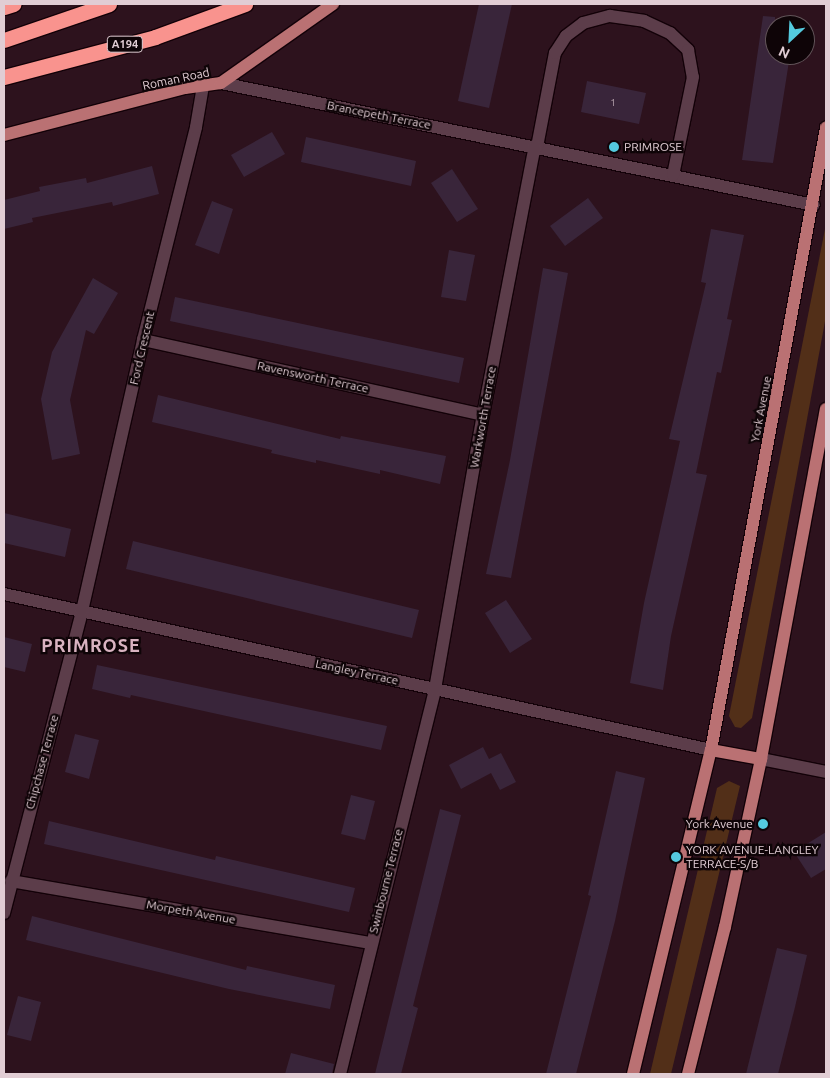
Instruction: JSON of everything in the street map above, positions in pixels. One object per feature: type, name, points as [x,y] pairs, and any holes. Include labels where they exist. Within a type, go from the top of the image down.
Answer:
[{"type":"highway","points":[[4,7],[14,4]]},
{"type":"highway","points":[[4,40],[109,4]]},
{"type":"highway","name":"A194","points":[[4,77],[155,36],[245,4]]},
{"type":"main road","name":"Roman Road","points":[[4,135],[221,83],[333,4]]},
{"type":"main road","name":"York Avenue","points":[[633,1074],[711,750],[820,206],[826,128]]},
{"type":"main road","points":[[688,1074],[725,927],[761,759],[826,409]]},
{"type":"main road","points":[[711,750],[761,759]]},
{"type":"street","points":[[536,147],[555,52],[566,36],[583,23],[610,16],[644,21],[670,33],[688,50],[693,77],[673,176]]},
{"type":"street","name":"Brancepeth Terrace","points":[[221,83],[820,206]]},
{"type":"street","name":"Ford Crescent","points":[[82,611],[143,340],[196,127],[203,86]]},
{"type":"street","name":"Warkworth Terrace","points":[[435,689],[483,414],[536,147]]},
{"type":"street","name":"Ravensworth Terrace","points":[[143,340],[483,414]]},
{"type":"street","name":"Langley Terrace","points":[[4,594],[711,750]]},
{"type":"street","name":"Chipchase Terrace","points":[[4,913],[82,611]]},
{"type":"street","name":"Swinbourne Terrace","points":[[340,1074],[435,689]]},
{"type":"street","points":[[761,759],[826,772]]},
{"type":"street","name":"Morpeth Avenue","points":[[11,881],[371,943]]},
{"type":"shaded area","points":[[826,224],[826,316],[752,718],[741,728],[735,727],[729,716]]},
{"type":"shaded area","points":[[729,781],[740,786],[671,1074],[650,1074],[717,788]]},
{"type":"building","points":[[479,4],[512,4],[489,108],[458,101]]},
{"type":"building","points":[[763,16],[765,16],[765,65],[788,65],[773,163],[742,160]]},
{"type":"building","points":[[587,81],[646,93],[639,124],[581,112]]},
{"type":"building","points":[[272,132],[285,154],[244,177],[231,155]]},
{"type":"building","points":[[306,137],[416,161],[411,186],[301,162]]},
{"type":"building","points":[[152,166],[159,194],[113,206],[112,202],[32,218],[33,222],[4,229],[4,200],[40,191],[39,187],[86,178],[87,183]]},
{"type":"building","points":[[452,169],[478,209],[457,222],[431,183]]},
{"type":"building","points":[[588,198],[603,218],[565,246],[550,226]]},
{"type":"building","points":[[212,201],[233,209],[219,254],[195,245]]},
{"type":"building","points":[[711,229],[744,235],[727,319],[732,320],[721,373],[717,372],[696,473],[707,475],[671,636],[663,690],[630,683],[644,603],[680,441],[669,439],[706,283],[701,282]]},
{"type":"building","points":[[449,250],[475,255],[466,301],[441,297]]},
{"type":"building","points":[[543,268],[568,273],[511,578],[486,574],[510,460]]},
{"type":"building","points":[[93,278],[118,293],[94,334],[86,330],[70,400],[80,454],[52,460],[41,399],[52,352]]},
{"type":"building","points":[[175,297],[464,358],[459,383],[170,321]]},
{"type":"building","points":[[158,395],[340,439],[341,436],[446,456],[440,484],[380,470],[380,474],[316,460],[316,463],[271,453],[272,450],[152,422]]},
{"type":"building","points":[[4,513],[71,529],[65,557],[4,543]]},
{"type":"building","points":[[133,541],[419,610],[412,638],[126,569]]},
{"type":"building","points":[[506,600],[532,639],[510,653],[485,613]]},
{"type":"building","points":[[4,637],[32,644],[25,672],[4,667]]},
{"type":"building","points":[[97,665],[387,726],[381,750],[131,695],[130,698],[92,689]]},
{"type":"building","points":[[75,734],[99,740],[89,779],[65,772]]},
{"type":"building","points":[[483,747],[489,759],[501,753],[516,782],[500,790],[491,773],[461,789],[449,765]]},
{"type":"building","points":[[616,771],[645,778],[615,921],[576,1074],[546,1074],[591,896],[588,895]]},
{"type":"building","points":[[351,795],[375,801],[365,840],[341,834]]},
{"type":"building","points":[[440,809],[461,815],[413,1006],[418,1008],[401,1074],[375,1074]]},
{"type":"building","points":[[49,821],[215,860],[216,856],[355,888],[349,912],[44,844]]},
{"type":"building","points":[[826,832],[826,869],[811,878],[794,852]]},
{"type":"building","points":[[32,916],[246,970],[247,966],[335,985],[330,1009],[229,989],[26,940]]},
{"type":"building","points":[[777,948],[807,955],[795,1007],[778,1074],[746,1074]]},
{"type":"building","points":[[18,996],[41,1002],[31,1041],[7,1035]]},
{"type":"building","points":[[291,1053],[334,1064],[332,1074],[285,1074]]},
{"type":"place","name":"PRIMROSE","points":[[614,147]]},
{"type":"place","name":"York Avenue","points":[[763,824]]},
{"type":"place","name":"YORK AVENUE-LANGLEY TERRACE-S/B","points":[[676,857]]},
{"type":"district","name":"PRIMROSE","points":[[91,645]]}]
